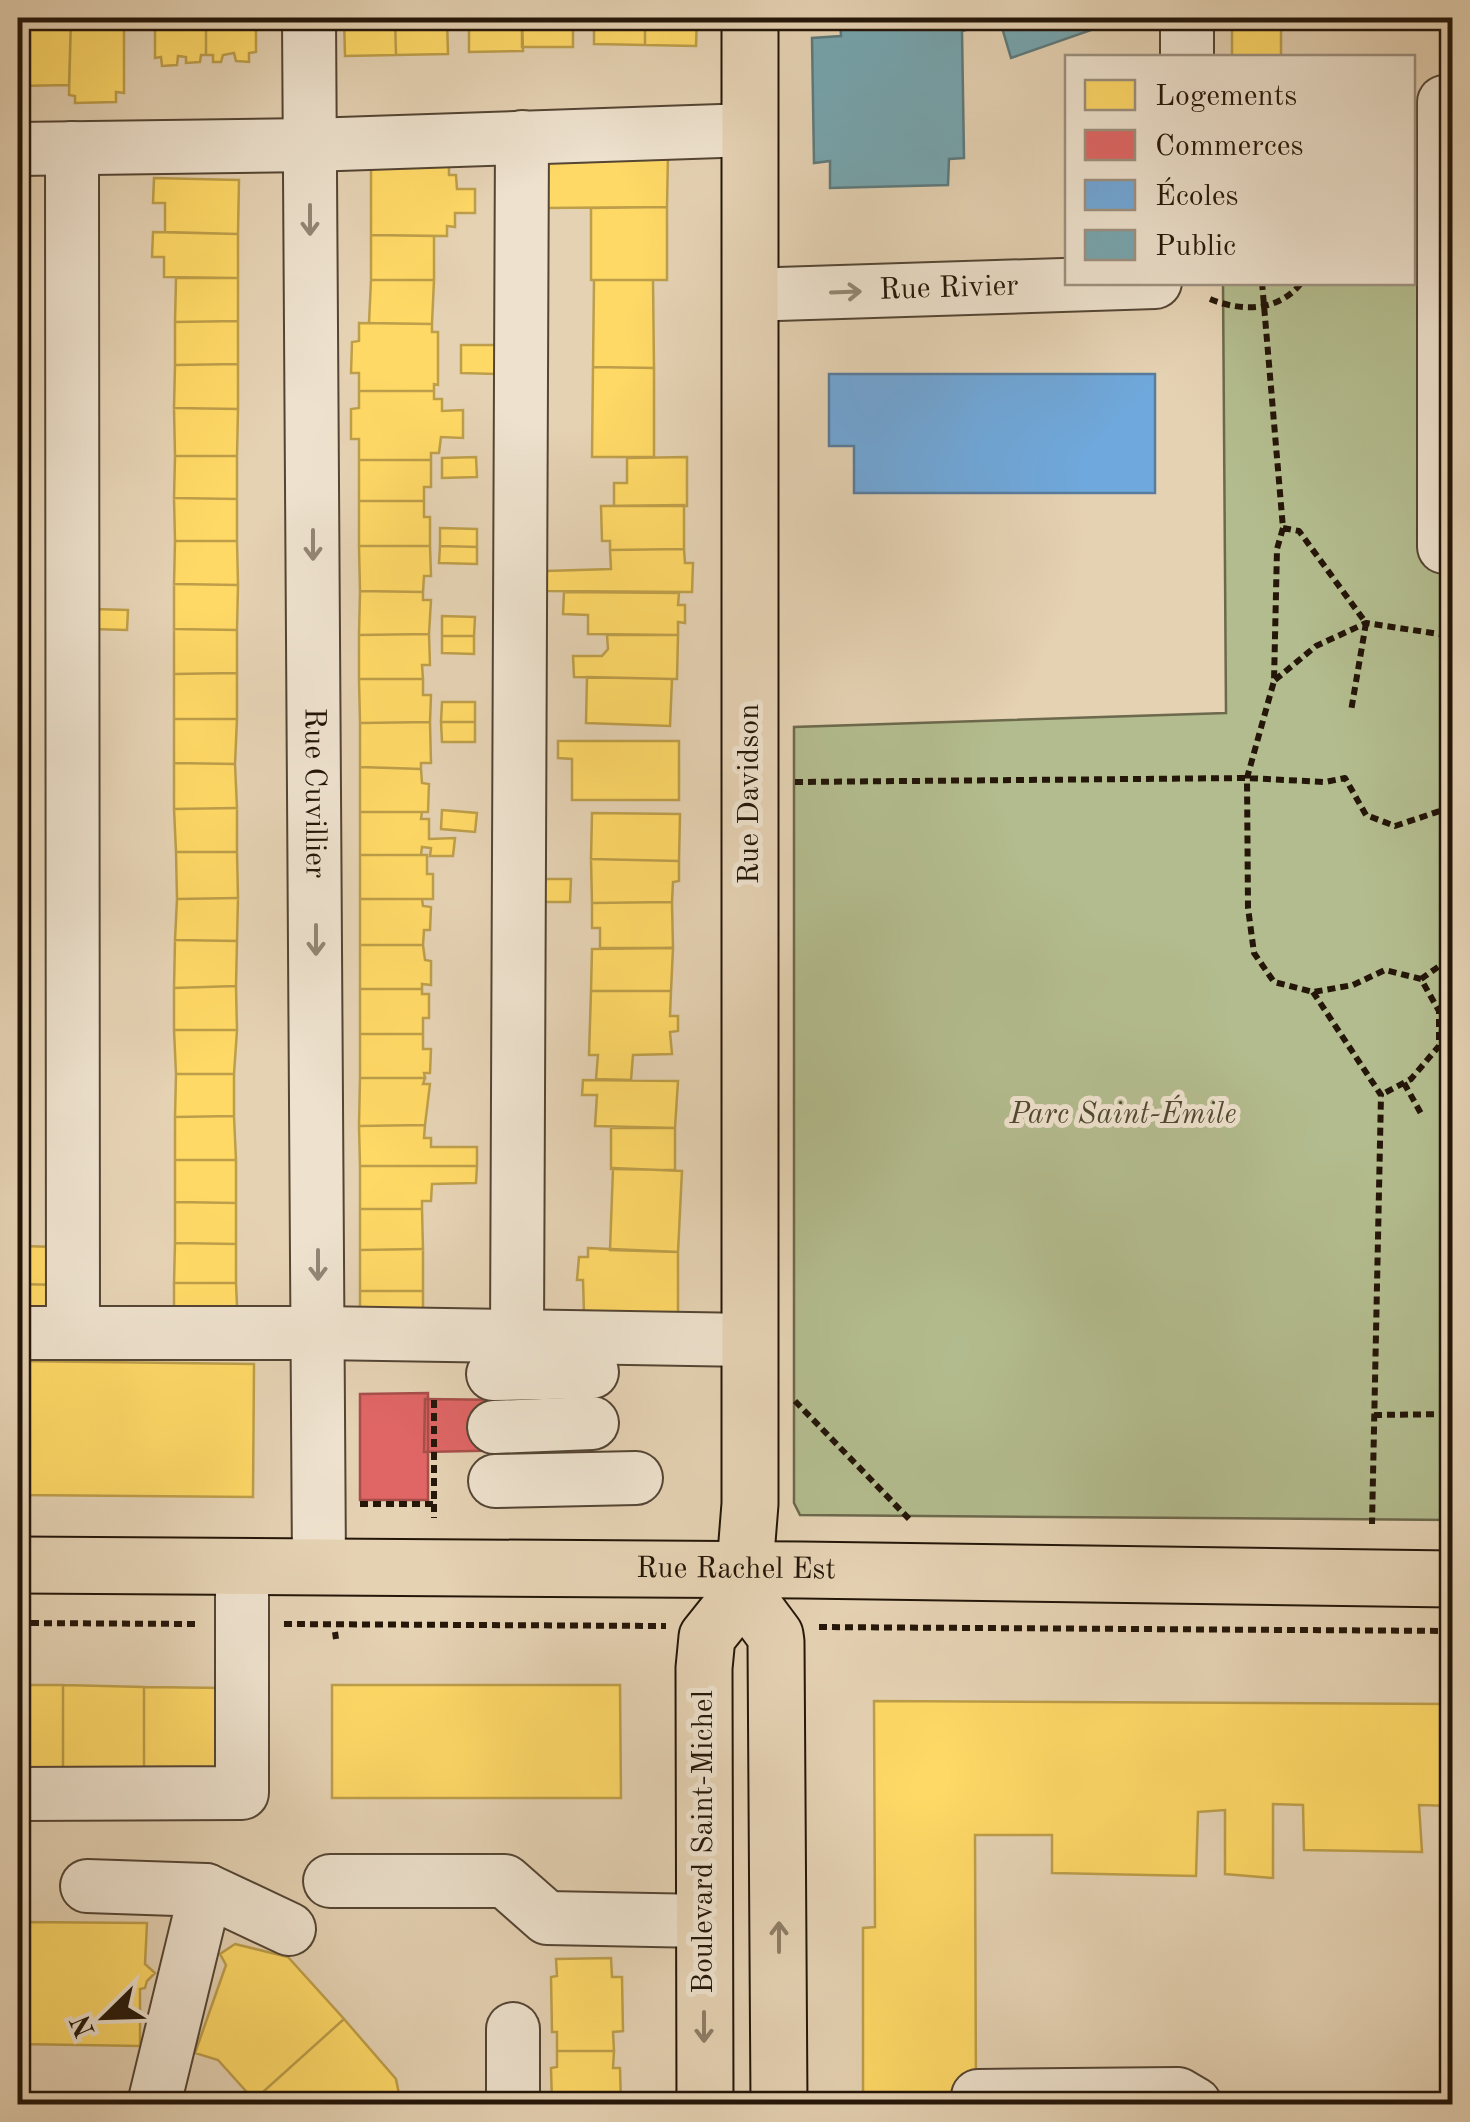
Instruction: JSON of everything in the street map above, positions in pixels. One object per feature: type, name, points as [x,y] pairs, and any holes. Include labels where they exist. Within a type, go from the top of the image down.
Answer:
[{"type":"main road","name":"Rue Davidson","points":[[745,1582],[750,1504],[750,18]]},
{"type":"main road","name":"Rue Rachel Est","points":[[18,1565],[318,1567],[745,1582],[1452,1580]]},
{"type":"main road","name":"Boulevard Saint-Michel","points":[[705,2104],[707,1637],[745,1582]]},
{"type":"main road","points":[[745,1582],[776,1642],[779,2104]]},
{"type":"street","name":"Rue Cuvillier","points":[[308,18],[318,1567]]},
{"type":"street","points":[[1187,18],[1187,55]]},
{"type":"street","points":[[1436,102],[1444,547]]},
{"type":"street","points":[[18,149],[310,145],[750,130]]},
{"type":"street","points":[[505,1355],[522,137]]},
{"type":"street","points":[[72,148],[73,1332]]},
{"type":"street","name":"Rue Rivier","points":[[749,295],[1086,285]]},
{"type":"street","points":[[18,1333],[319,1333],[505,1355],[592,1372]]},
{"type":"street","points":[[505,1355],[750,1340]]},
{"type":"street","points":[[494,1427],[592,1423]]},
{"type":"street","points":[[495,1481],[636,1478]]},
{"type":"street","points":[[18,1794],[242,1793],[242,1566]]},
{"type":"street","points":[[330,1881],[504,1881],[547,1918],[704,1921]]},
{"type":"street","points":[[88,1886],[206,1890],[289,1929]]},
{"type":"street","points":[[154,2104],[206,1890]]},
{"type":"street","points":[[513,2028],[513,2104]]},
{"type":"street","points":[[978,2096],[1178,2094],[1195,2104]]},
{"type":"path","points":[[1262,285],[1284,528],[1277,550],[1274,681],[1247,778],[1248,908],[1254,953],[1274,982],[1313,992],[1353,985],[1386,970],[1422,978],[1452,957]]},
{"type":"path","points":[[1210,299],[1231,308],[1266,307],[1291,296],[1300,285]]},
{"type":"path","points":[[1284,528],[1299,531],[1366,623],[1351,711]]},
{"type":"path","points":[[1274,681],[1316,646],[1366,623],[1452,636]]},
{"type":"path","points":[[784,782],[1247,778],[1325,782],[1345,778],[1366,815],[1396,826],[1440,811],[1452,794]]},
{"type":"path","points":[[1381,1095],[1404,1083],[1439,1046],[1439,1011],[1422,978]]},
{"type":"path","points":[[1313,992],[1381,1095],[1372,1524]]},
{"type":"path","points":[[1438,1030],[1449,1031]]},
{"type":"path","points":[[1439,1046],[1452,1056]]},
{"type":"path","points":[[1404,1083],[1422,1117]]},
{"type":"path","points":[[783,1388],[912,1522]]},
{"type":"path","points":[[434,1400],[434,1518]]},
{"type":"path","points":[[1374,1415],[1452,1414]]},
{"type":"path","points":[[356,1487],[356,1504],[434,1504]]},
{"type":"green space","name":"Parc Saint-Émile","points":[[1415,110],[1438,110],[1444,625],[1452,625],[1452,1520],[800,1515],[794,1503],[794,727],[1226,713],[1223,285],[1415,285]]},
{"type":"building: Logements","points":[[20,18],[71,18],[69,85],[19,86]]},
{"type":"building: Logements","points":[[71,18],[124,18],[124,93],[116,92],[116,102],[75,103],[75,96],[69,95]]},
{"type":"building: Logements","points":[[155,18],[206,18],[206,55],[201,55],[200,62],[186,63],[186,57],[178,56],[177,65],[162,66],[161,57],[155,58]]},
{"type":"building: Logements","points":[[206,18],[256,18],[256,52],[249,53],[249,62],[236,61],[234,53],[223,55],[221,62],[213,62],[213,55],[206,55]]},
{"type":"building: Logements","points":[[344,18],[395,18],[396,55],[345,56]]},
{"type":"building: Logements","points":[[395,18],[447,18],[448,54],[396,55]]},
{"type":"building: Logements","points":[[469,18],[522,18],[523,51],[469,52]]},
{"type":"building: Logements","points":[[522,18],[573,18],[573,47],[522,47]]},
{"type":"building: Logements","points":[[594,18],[645,18],[645,45],[594,44]]},
{"type":"building: Logements","points":[[645,18],[697,18],[696,46],[645,45]]},
{"type":"building: Logements","points":[[1232,18],[1281,18],[1281,55],[1232,55]]},
{"type":"building: Logements","points":[[1379,18],[1399,18],[1399,27],[1379,27]]},
{"type":"building: Logements","points":[[668,153],[667,207],[541,208],[543,163],[585,162],[593,155]]},
{"type":"building: Logements","points":[[371,159],[449,159],[449,175],[456,175],[457,189],[475,189],[475,213],[455,213],[455,227],[447,226],[447,236],[371,235]]},
{"type":"building: Logements","points":[[154,178],[239,180],[238,234],[165,232],[165,203],[153,203]]},
{"type":"building: Logements","points":[[667,207],[667,280],[591,280],[591,208]]},
{"type":"building: Logements","points":[[153,232],[238,234],[238,278],[164,277],[164,257],[152,257]]},
{"type":"building: Logements","points":[[371,235],[434,236],[434,280],[371,280]]},
{"type":"building: Logements","points":[[176,278],[238,278],[238,321],[175,322]]},
{"type":"building: Logements","points":[[371,280],[434,280],[432,324],[369,323]]},
{"type":"building: Logements","points":[[594,280],[653,280],[654,368],[593,367]]},
{"type":"building: Logements","points":[[238,321],[238,364],[175,365],[175,322]]},
{"type":"building: Logements","points":[[359,323],[432,324],[432,332],[438,332],[438,385],[434,384],[434,391],[359,391],[359,373],[351,373],[352,342],[359,341]]},
{"type":"building: Logements","points":[[461,345],[497,345],[496,374],[461,373]]},
{"type":"building: Logements","points":[[238,364],[238,409],[174,408],[175,365]]},
{"type":"building: Logements","points":[[593,367],[654,368],[654,457],[592,457]]},
{"type":"building: Logements","points":[[359,391],[434,391],[434,399],[442,399],[442,411],[463,410],[463,438],[441,437],[439,453],[431,453],[431,460],[359,460],[359,439],[351,439],[351,409],[359,408]]},
{"type":"building: Logements","points":[[174,408],[238,409],[237,456],[175,456]]},
{"type":"building: Logements","points":[[175,456],[237,456],[237,499],[174,498]]},
{"type":"building: Logements","points":[[476,457],[477,477],[442,478],[442,458]]},
{"type":"building: Logements","points":[[687,457],[687,506],[614,506],[614,483],[627,483],[627,458]]},
{"type":"building: Logements","points":[[359,460],[431,460],[431,487],[424,487],[424,501],[359,501]]},
{"type":"building: Logements","points":[[174,498],[237,499],[237,541],[175,541]]},
{"type":"building: Logements","points":[[359,501],[424,501],[424,517],[430,517],[430,546],[359,546]]},
{"type":"building: Logements","points":[[684,505],[684,549],[610,550],[610,541],[602,541],[601,506]]},
{"type":"building: Logements","points":[[440,528],[477,529],[477,547],[440,546]]},
{"type":"building: Logements","points":[[175,541],[237,541],[238,585],[174,584]]},
{"type":"building: Logements","points":[[359,546],[430,546],[431,576],[424,576],[423,592],[360,591]]},
{"type":"building: Logements","points":[[440,546],[477,547],[477,564],[439,563]]},
{"type":"building: Logements","points":[[684,549],[685,563],[693,563],[692,592],[545,591],[546,571],[611,569],[610,550]]},
{"type":"building: Logements","points":[[174,584],[238,585],[237,630],[174,629]]},
{"type":"building: Logements","points":[[360,591],[423,592],[423,600],[431,600],[429,634],[359,635]]},
{"type":"building: Logements","points":[[564,592],[679,593],[678,605],[685,605],[685,623],[678,622],[678,635],[588,634],[588,615],[563,614]]},
{"type":"building: Logements","points":[[94,609],[128,610],[127,630],[92,629]]},
{"type":"building: Logements","points":[[442,616],[475,617],[474,636],[442,636]]},
{"type":"building: Logements","points":[[174,629],[237,630],[237,673],[174,674]]},
{"type":"building: Logements","points":[[429,634],[430,665],[422,665],[423,679],[359,679],[359,635]]},
{"type":"building: Logements","points":[[607,635],[678,635],[677,679],[574,677],[573,656],[602,656],[608,649]]},
{"type":"building: Logements","points":[[442,636],[474,636],[474,654],[442,653]]},
{"type":"building: Logements","points":[[237,673],[237,719],[174,719],[174,674]]},
{"type":"building: Logements","points":[[587,677],[672,679],[670,726],[586,723]]},
{"type":"building: Logements","points":[[18,678],[28,679],[28,766],[18,766]]},
{"type":"building: Logements","points":[[359,679],[423,679],[423,695],[431,695],[430,722],[360,723]]},
{"type":"building: Logements","points":[[442,702],[475,702],[475,722],[441,722]]},
{"type":"building: Logements","points":[[174,719],[237,719],[235,764],[174,763]]},
{"type":"building: Logements","points":[[430,722],[431,763],[421,763],[421,769],[360,767],[360,723]]},
{"type":"building: Logements","points":[[441,722],[475,722],[475,742],[442,742]]},
{"type":"building: Logements","points":[[558,741],[679,741],[679,800],[572,800],[572,759],[558,758]]},
{"type":"building: Logements","points":[[174,763],[235,764],[237,808],[174,809]]},
{"type":"building: Logements","points":[[360,767],[421,769],[422,783],[429,784],[428,812],[360,812]]},
{"type":"building: Logements","points":[[237,808],[237,852],[176,852],[174,809]]},
{"type":"building: Logements","points":[[442,810],[477,813],[475,832],[441,829]]},
{"type":"building: Logements","points":[[360,812],[422,812],[421,819],[429,819],[429,839],[455,838],[453,856],[430,856],[431,848],[422,847],[421,855],[360,855]]},
{"type":"building: Logements","points":[[592,813],[680,814],[679,861],[591,859]]},
{"type":"building: Logements","points":[[176,852],[237,852],[238,898],[177,899]]},
{"type":"building: Logements","points":[[360,855],[427,855],[427,874],[433,874],[433,899],[360,899]]},
{"type":"building: Logements","points":[[591,859],[679,861],[679,881],[673,882],[672,902],[592,903]]},
{"type":"building: Logements","points":[[537,879],[571,879],[570,902],[537,902]]},
{"type":"building: Logements","points":[[238,898],[237,941],[175,940],[177,899]]},
{"type":"building: Logements","points":[[360,899],[422,899],[423,906],[431,907],[430,930],[424,930],[423,945],[360,945]]},
{"type":"building: Logements","points":[[672,902],[673,948],[600,948],[600,928],[592,928],[592,903]]},
{"type":"building: Logements","points":[[175,940],[237,941],[236,986],[174,988]]},
{"type":"building: Logements","points":[[360,945],[423,945],[425,960],[431,961],[431,985],[422,984],[422,989],[360,989]]},
{"type":"building: Logements","points":[[673,948],[671,991],[591,991],[592,949]]},
{"type":"building: Logements","points":[[236,986],[237,1030],[174,1030],[174,988]]},
{"type":"building: Logements","points":[[360,989],[422,989],[422,994],[429,994],[429,1018],[423,1018],[423,1034],[360,1034]]},
{"type":"building: Logements","points":[[591,991],[671,991],[670,1016],[678,1016],[678,1031],[670,1032],[672,1054],[633,1055],[631,1080],[596,1079],[598,1055],[589,1055]]},
{"type":"building: Logements","points":[[174,1030],[237,1030],[234,1074],[176,1074]]},
{"type":"building: Logements","points":[[360,1034],[423,1034],[423,1049],[431,1049],[430,1073],[424,1073],[425,1078],[360,1078]]},
{"type":"building: Logements","points":[[176,1074],[234,1074],[234,1116],[175,1117]]},
{"type":"building: Logements","points":[[360,1078],[425,1078],[423,1084],[430,1084],[425,1125],[359,1126]]},
{"type":"building: Logements","points":[[583,1080],[678,1081],[675,1128],[595,1126],[597,1095],[582,1095]]},
{"type":"building: Logements","points":[[234,1116],[236,1160],[175,1160],[175,1117]]},
{"type":"building: Logements","points":[[425,1125],[424,1138],[431,1138],[431,1147],[477,1147],[477,1166],[360,1166],[359,1126]]},
{"type":"building: Logements","points":[[611,1128],[675,1128],[675,1170],[611,1169]]},
{"type":"building: Logements","points":[[175,1160],[236,1160],[236,1203],[175,1202]]},
{"type":"building: Logements","points":[[360,1166],[477,1166],[476,1183],[432,1184],[431,1201],[422,1201],[422,1209],[360,1209]]},
{"type":"building: Logements","points":[[613,1168],[682,1171],[678,1252],[610,1250]]},
{"type":"building: Logements","points":[[175,1202],[236,1203],[236,1244],[175,1243]]},
{"type":"building: Logements","points":[[360,1209],[422,1209],[423,1249],[360,1250]]},
{"type":"building: Logements","points":[[175,1243],[236,1244],[236,1283],[174,1283]]},
{"type":"building: Logements","points":[[18,1246],[60,1247],[60,1285],[18,1284]]},
{"type":"building: Logements","points":[[588,1248],[678,1252],[678,1333],[584,1313],[583,1280],[577,1280],[579,1257],[588,1257]]},
{"type":"building: Logements","points":[[423,1249],[423,1291],[360,1291],[360,1250]]},
{"type":"building: Logements","points":[[174,1283],[236,1283],[238,1327],[174,1328]]},
{"type":"building: Logements","points":[[18,1284],[60,1285],[59,1329],[18,1328]]},
{"type":"building: Logements","points":[[360,1291],[423,1291],[423,1327],[360,1327]]},
{"type":"building: Logements","points":[[18,1361],[254,1364],[253,1497],[18,1495]]},
{"type":"building: Logements","points":[[18,1685],[63,1685],[63,1772],[18,1771]]},
{"type":"building: Logements","points":[[63,1685],[144,1687],[144,1774],[63,1772]]},
{"type":"building: Logements","points":[[332,1685],[620,1685],[621,1798],[332,1798]]},
{"type":"building: Logements","points":[[144,1687],[226,1688],[226,1775],[144,1774]]},
{"type":"building: Logements","points":[[874,1701],[1452,1704],[1452,1806],[1419,1805],[1422,1852],[1304,1850],[1303,1805],[1273,1804],[1273,1878],[1225,1874],[1225,1810],[1198,1812],[1196,1876],[1052,1873],[1052,1835],[975,1835],[976,2104],[863,2104],[863,1928],[875,1927]]},
{"type":"building: Logements","points":[[18,1922],[147,1923],[145,1964],[155,1973],[140,1989],[140,2046],[18,2044]]},
{"type":"building: Logements","points":[[235,1944],[288,1957],[344,2019],[254,2100],[218,2060],[195,2053],[226,1965],[220,1954]]},
{"type":"building: Logements","points":[[611,1958],[612,1977],[622,1977],[623,2031],[613,2032],[614,2051],[557,2051],[557,2032],[552,2032],[551,1977],[557,1976],[556,1959]]},
{"type":"building: Logements","points":[[344,2019],[396,2079],[401,2104],[258,2104],[254,2100]]},
{"type":"building: Logements","points":[[557,2051],[614,2051],[613,2068],[620,2068],[621,2104],[552,2104],[551,2068],[557,2067]]},
{"type":"building: Commerces","points":[[582,1390],[582,1470],[520,1468],[519,1450],[424,1452],[425,1399],[521,1400]]},
{"type":"building: Commerces","points":[[428,1393],[428,1500],[360,1500],[360,1394]]},
{"type":"building: Écoles","points":[[829,374],[1155,374],[1155,493],[854,493],[854,446],[829,446]]},
{"type":"building: Public","points":[[840,18],[1091,18],[1094,29],[1011,58],[1000,21],[962,31],[964,158],[949,159],[948,185],[830,188],[830,161],[814,163],[812,38],[841,36]]}]
